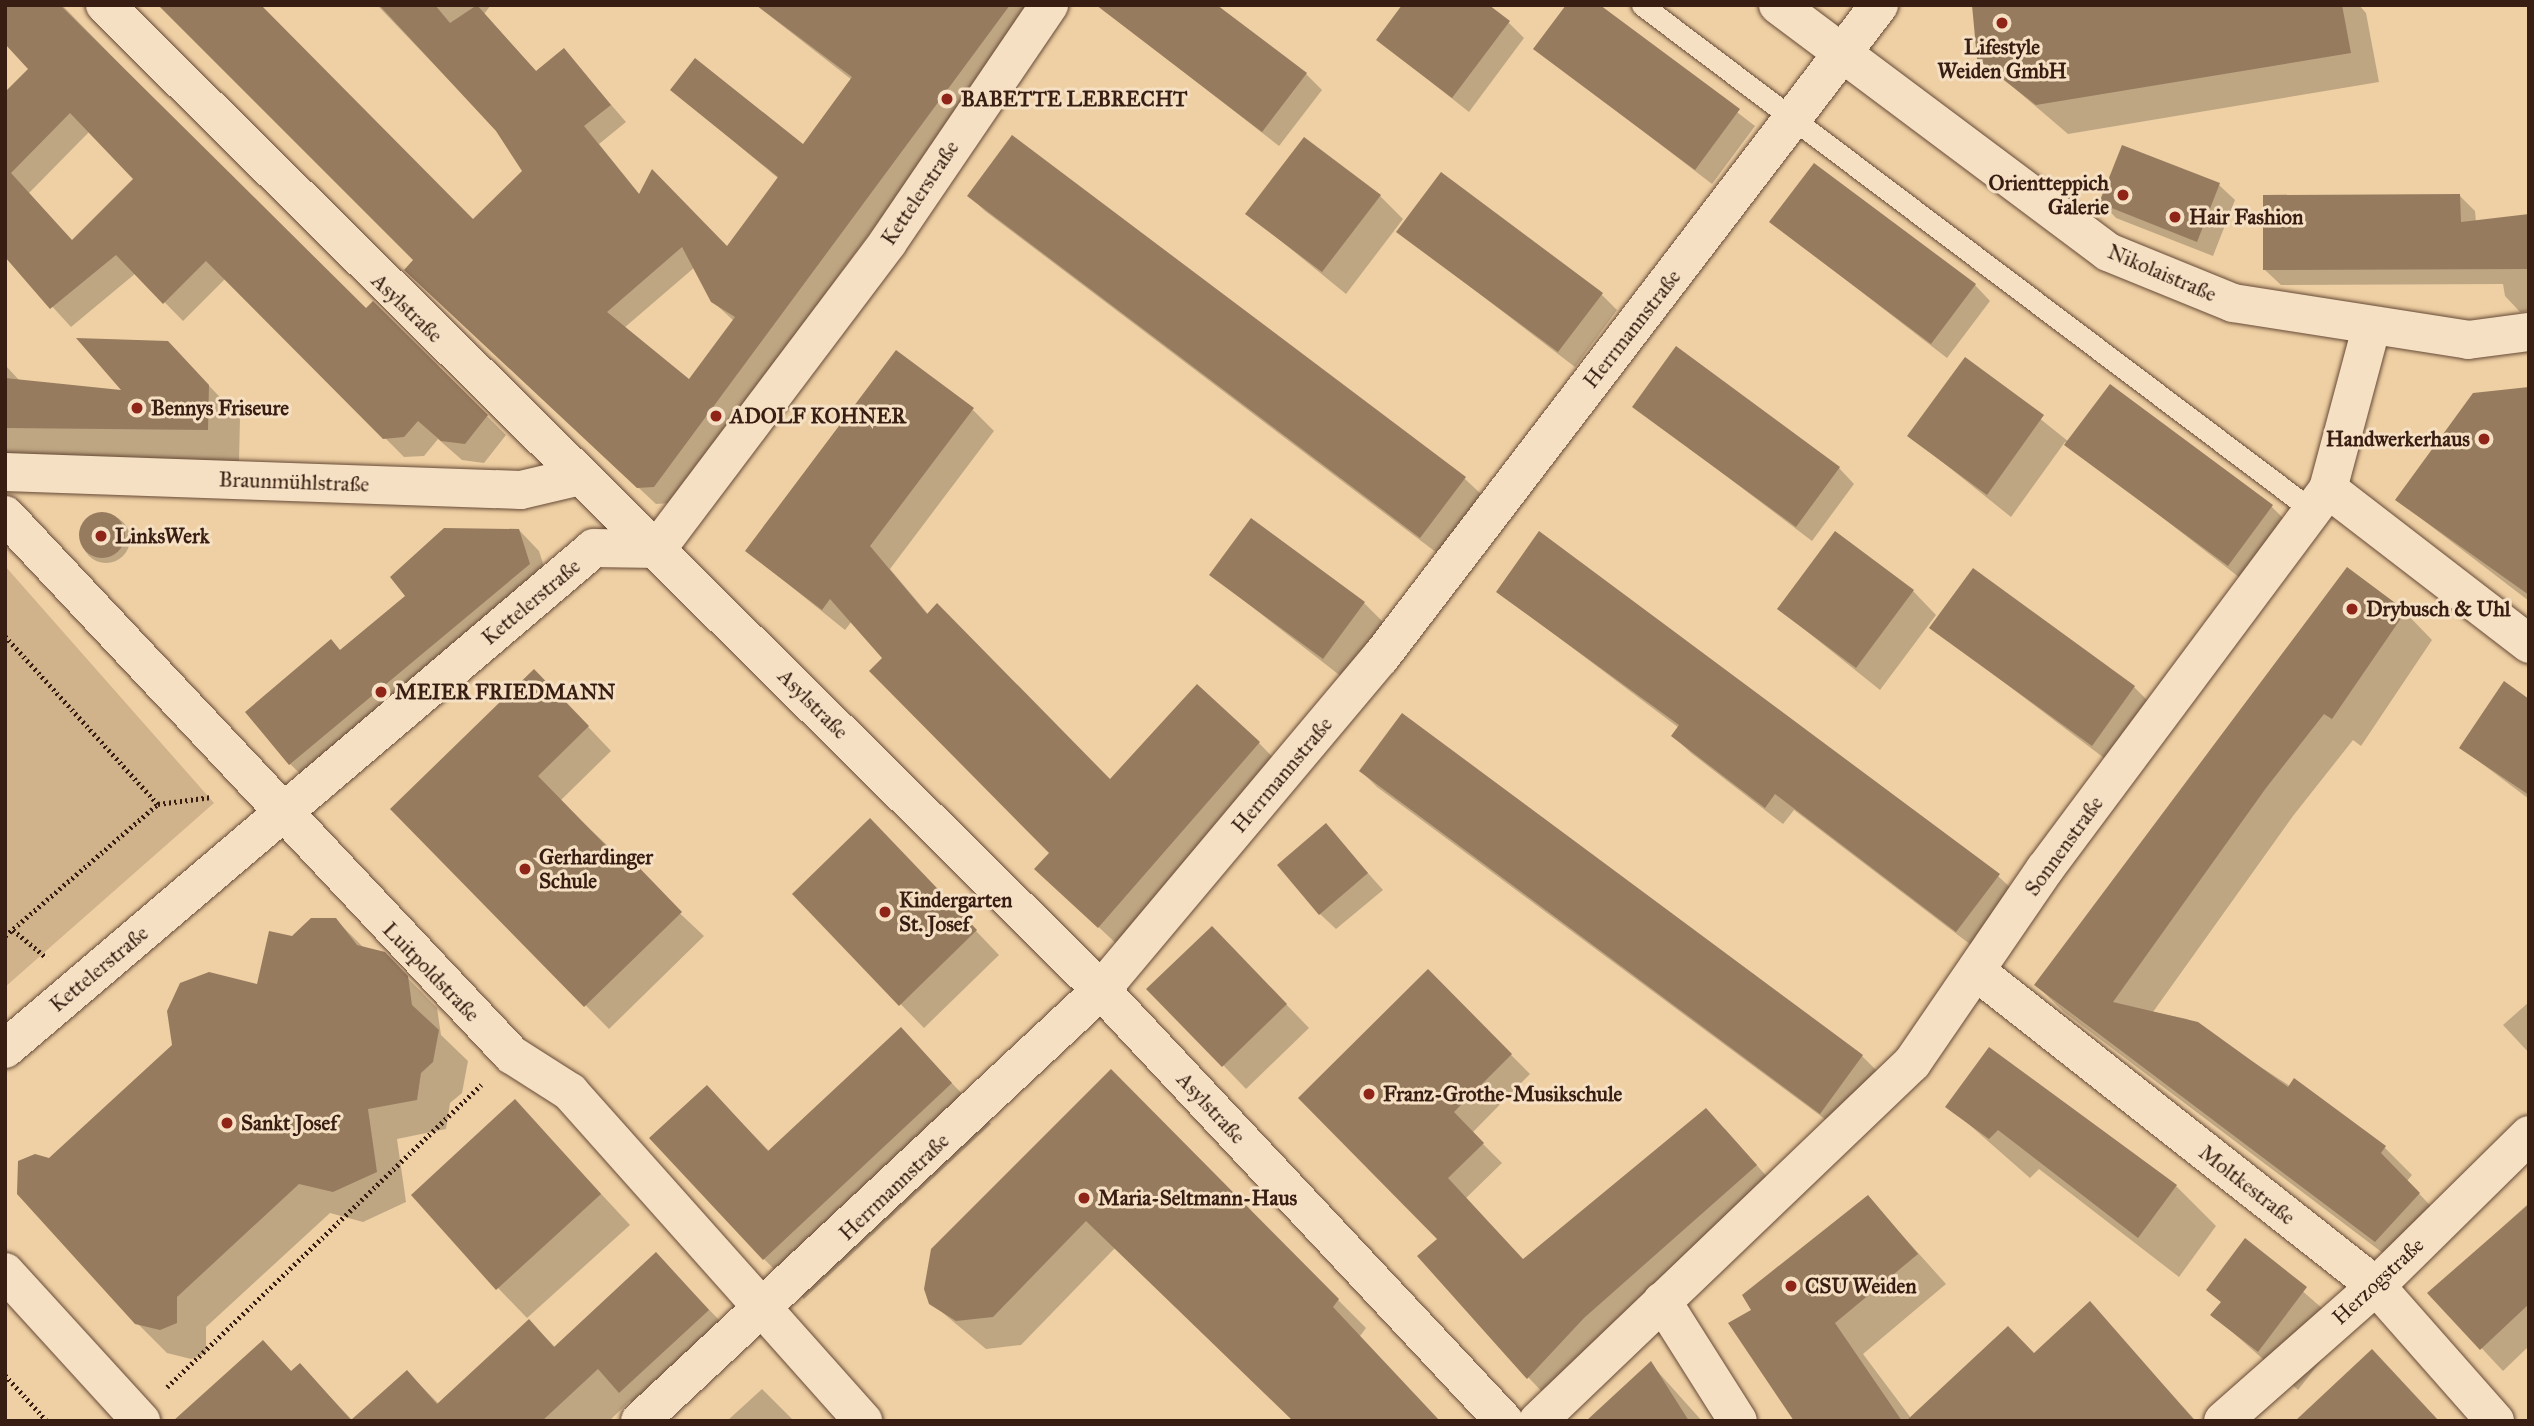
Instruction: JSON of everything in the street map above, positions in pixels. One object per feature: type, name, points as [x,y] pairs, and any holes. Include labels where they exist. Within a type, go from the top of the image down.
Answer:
[{"type":"street","name":"Asylstraße","points":[[105,5],[1101,990],[1504,1421]]},
{"type":"street","name":"Kettelerstraße","points":[[5,1049],[594,548],[657,549],[888,242],[1049,5]]},
{"type":"street","name":"Nikolaistraße","points":[[1778,5],[2108,252],[2233,303],[2371,328],[2468,340],[2529,332]]},
{"type":"street","name":"Herrmannstraße","points":[[640,1421],[768,1308],[1101,990],[1380,658],[1879,5]]},
{"type":"street","name":"Sonnenstraße","points":[[1538,1421],[1912,1063],[1977,972],[2045,869],[2320,500],[2371,328]]},
{"type":"street","name":"Braunmühlstraße","points":[[5,472],[521,490],[580,476]]},
{"type":"street","points":[[2320,500],[2529,644]]},
{"type":"street","name":"Luitpoldstraße","points":[[5,515],[280,815],[512,1055],[570,1092],[768,1308],[863,1421]]},
{"type":"street","name":"Moltkestraße","points":[[1977,972],[2376,1286],[2495,1421]]},
{"type":"street","name":"Herzogstraße","points":[[2223,1421],[2376,1286],[2529,1135]]},
{"type":"street","points":[[5,1272],[152,1406]]},
{"type":"street","points":[[1662,1301],[1738,1421]]},
{"type":"lane","points":[[1642,5],[2320,500]]},
{"type":"path","points":[[5,636],[158,804]]},
{"type":"path","points":[[5,936],[158,804],[195,803],[253,785]]},
{"type":"path","points":[[152,1406],[512,1055]]},
{"type":"path","points":[[5,1375],[47,1421]]},
{"type":"shaded area","points":[[5,566],[214,803],[5,987]]},
{"type":"building","points":[[5,5],[60,5],[366,308],[373,301],[488,415],[465,444],[441,441],[418,421],[404,437],[383,439],[206,261],[163,304],[116,255],[50,309],[5,257],[5,92],[28,69],[5,44]],"holes":[[[70,113],[133,179],[72,240],[11,173]]]},
{"type":"building","points":[[158,5],[261,5],[473,219],[522,171],[496,131],[379,5],[435,5],[450,23],[477,5],[536,71],[564,48],[611,105],[584,126],[639,194],[652,169],[727,246],[778,177],[670,90],[695,58],[803,144],[852,77],[756,5],[1010,5],[654,487],[637,488],[404,270],[413,260]],"holes":[[[682,247],[711,302],[735,317],[689,379],[607,312]]]},
{"type":"building","points":[[1096,5],[1217,5],[1307,73],[1262,132]]},
{"type":"building","points":[[1402,5],[1489,5],[1510,21],[1452,98],[1376,40]]},
{"type":"building","points":[[1566,5],[1600,5],[1740,109],[1695,170],[1533,49]]},
{"type":"building","points":[[1972,5],[2342,5],[2351,53],[2036,105],[1977,59]]},
{"type":"building","points":[[1012,135],[1466,477],[1420,538],[967,196]]},
{"type":"building","points":[[1304,137],[1381,195],[1322,272],[1245,214]]},
{"type":"building","points":[[2122,145],[2220,183],[2197,242],[2099,203]]},
{"type":"building","points":[[1814,163],[1976,284],[1931,344],[1769,222]]},
{"type":"building","points":[[1441,172],[1603,293],[1558,352],[1396,232]]},
{"type":"building","points":[[2460,194],[2461,222],[2529,214],[2529,269],[2263,270],[2263,195]]},
{"type":"building","points":[[76,338],[168,341],[209,385],[208,430],[5,428],[5,378],[121,390]]},
{"type":"building","points":[[1676,346],[1840,467],[1796,527],[1632,407]]},
{"type":"building","points":[[896,350],[974,408],[870,546],[927,614],[937,603],[1110,779],[1197,684],[1260,742],[1098,928],[1034,869],[1049,853],[869,671],[882,658],[830,599],[822,610],[745,551]]},
{"type":"building","points":[[1965,357],[2044,415],[1987,495],[1907,436]]},
{"type":"building","points":[[2110,384],[2273,505],[2228,566],[2064,445]]},
{"type":"building","name":"Handwerkerhaus","points":[[2529,387],[2529,595],[2395,500],[2473,393]]},
{"type":"building","name":"LinksWerk","points":[[102,512],[118,519],[125,535],[118,551],[102,558],[86,551],[79,535],[86,519]]},
{"type":"building","points":[[1251,518],[1365,602],[1323,659],[1209,575]]},
{"type":"building","points":[[444,528],[519,529],[530,564],[289,765],[245,712],[331,639],[340,650],[405,596],[390,577]]},
{"type":"building","points":[[1539,531],[2000,874],[1956,932],[1775,794],[1765,808],[1671,736],[1679,725],[1496,592]]},
{"type":"building","points":[[1835,531],[1914,590],[1856,668],[1777,609]]},
{"type":"building","points":[[2347,567],[2406,611],[2332,719],[2324,714],[2266,788],[2113,1002],[2198,1022],[2288,1087],[2294,1078],[2386,1146],[2381,1153],[2420,1193],[2375,1242],[2034,985]]},
{"type":"building","points":[[1973,568],[2135,686],[2092,746],[1929,628]]},
{"type":"building","name":"Gerhardinger Schule","points":[[534,669],[589,726],[538,776],[621,861],[627,855],[682,912],[584,1007],[390,809]]},
{"type":"building","points":[[2504,681],[2529,699],[2529,795],[2459,748]]},
{"type":"building","points":[[1402,713],[1863,1055],[1820,1114],[1359,771]]},
{"type":"building","name":"Kindergarten St. Josef","points":[[870,818],[977,930],[899,1006],[792,894]]},
{"type":"building","points":[[1326,823],[1368,873],[1319,915],[1277,865]]},
{"type":"building","name":"Sankt Josef","points":[[311,918],[336,918],[357,945],[385,952],[408,976],[412,1005],[439,1030],[433,1062],[421,1073],[417,1100],[368,1109],[377,1172],[333,1192],[299,1184],[177,1297],[177,1323],[160,1330],[135,1324],[17,1194],[18,1161],[35,1154],[49,1158],[172,1045],[167,1011],[180,983],[209,972],[257,984],[269,931],[292,936]]},
{"type":"building","points":[[1212,926],[1287,1004],[1222,1067],[1146,989]]},
{"type":"building","points":[[1428,969],[1512,1054],[1454,1112],[1484,1143],[1448,1178],[1523,1259],[1706,1108],[1757,1165],[1584,1318],[1527,1379],[1417,1256],[1437,1239],[1298,1098]]},
{"type":"building","points":[[901,1027],[952,1083],[763,1260],[649,1138],[707,1085],[768,1151]]},
{"type":"building","points":[[1989,1047],[2177,1185],[2138,1238],[1998,1130],[1989,1139],[1945,1107]]},
{"type":"building","points":[[1111,1069],[1339,1299],[1333,1307],[1440,1421],[1293,1421],[1086,1221],[993,1317],[956,1321],[929,1304],[924,1289],[931,1249]]},
{"type":"building","points":[[515,1099],[601,1194],[496,1290],[411,1195]]},
{"type":"building","points":[[1868,1195],[1918,1254],[1835,1323],[1902,1421],[1794,1421],[1728,1323],[1751,1310],[1742,1295]]},
{"type":"building","points":[[2529,1204],[2529,1304],[2480,1350],[2427,1293]]},
{"type":"building","points":[[2245,1238],[2307,1287],[2258,1352],[2210,1315],[2221,1302],[2206,1290]]},
{"type":"building","points":[[656,1252],[709,1310],[619,1393],[598,1369],[542,1421],[173,1421],[263,1340],[291,1371],[300,1363],[351,1420],[407,1370],[437,1404],[529,1319],[554,1347]]},
{"type":"building","points":[[2090,1301],[2195,1421],[1906,1421],[2008,1326],[2034,1353]]},
{"type":"building","points":[[2372,1349],[2439,1421],[2295,1421]]},
{"type":"building","points":[[1651,1361],[1689,1421],[1586,1421]]},
{"type":"place","name":"Lifestyle Weiden GmbH","points":[[2002,23]]},
{"type":"place","name":"BABETTE LEBRECHT","points":[[947,99]]},
{"type":"place","name":"Orientteppich Galerie","points":[[2123,195]]},
{"type":"place","name":"Hair Fashion","points":[[2175,217]]},
{"type":"place","name":"Bennys Friseure","points":[[137,408]]},
{"type":"place","name":"ADOLF KOHNER","points":[[716,416]]},
{"type":"place","name":"Handwerkerhaus","points":[[2484,439]]},
{"type":"place","name":"LinksWerk","points":[[101,536]]},
{"type":"place","name":"Drybusch & Uhl","points":[[2352,609]]},
{"type":"place","name":"MEIER FRIEDMANN","points":[[381,692]]},
{"type":"place","name":"Gerhardinger Schule","points":[[525,869]]},
{"type":"place","name":"Kindergarten St. Josef","points":[[885,912]]},
{"type":"place","name":"Franz-Grothe-Musikschule","points":[[1369,1094]]},
{"type":"place","name":"Sankt Josef","points":[[227,1123]]},
{"type":"place","name":"Maria-Seltmann-Haus","points":[[1084,1198]]},
{"type":"place","name":"CSU Weiden","points":[[1791,1286]]}]
